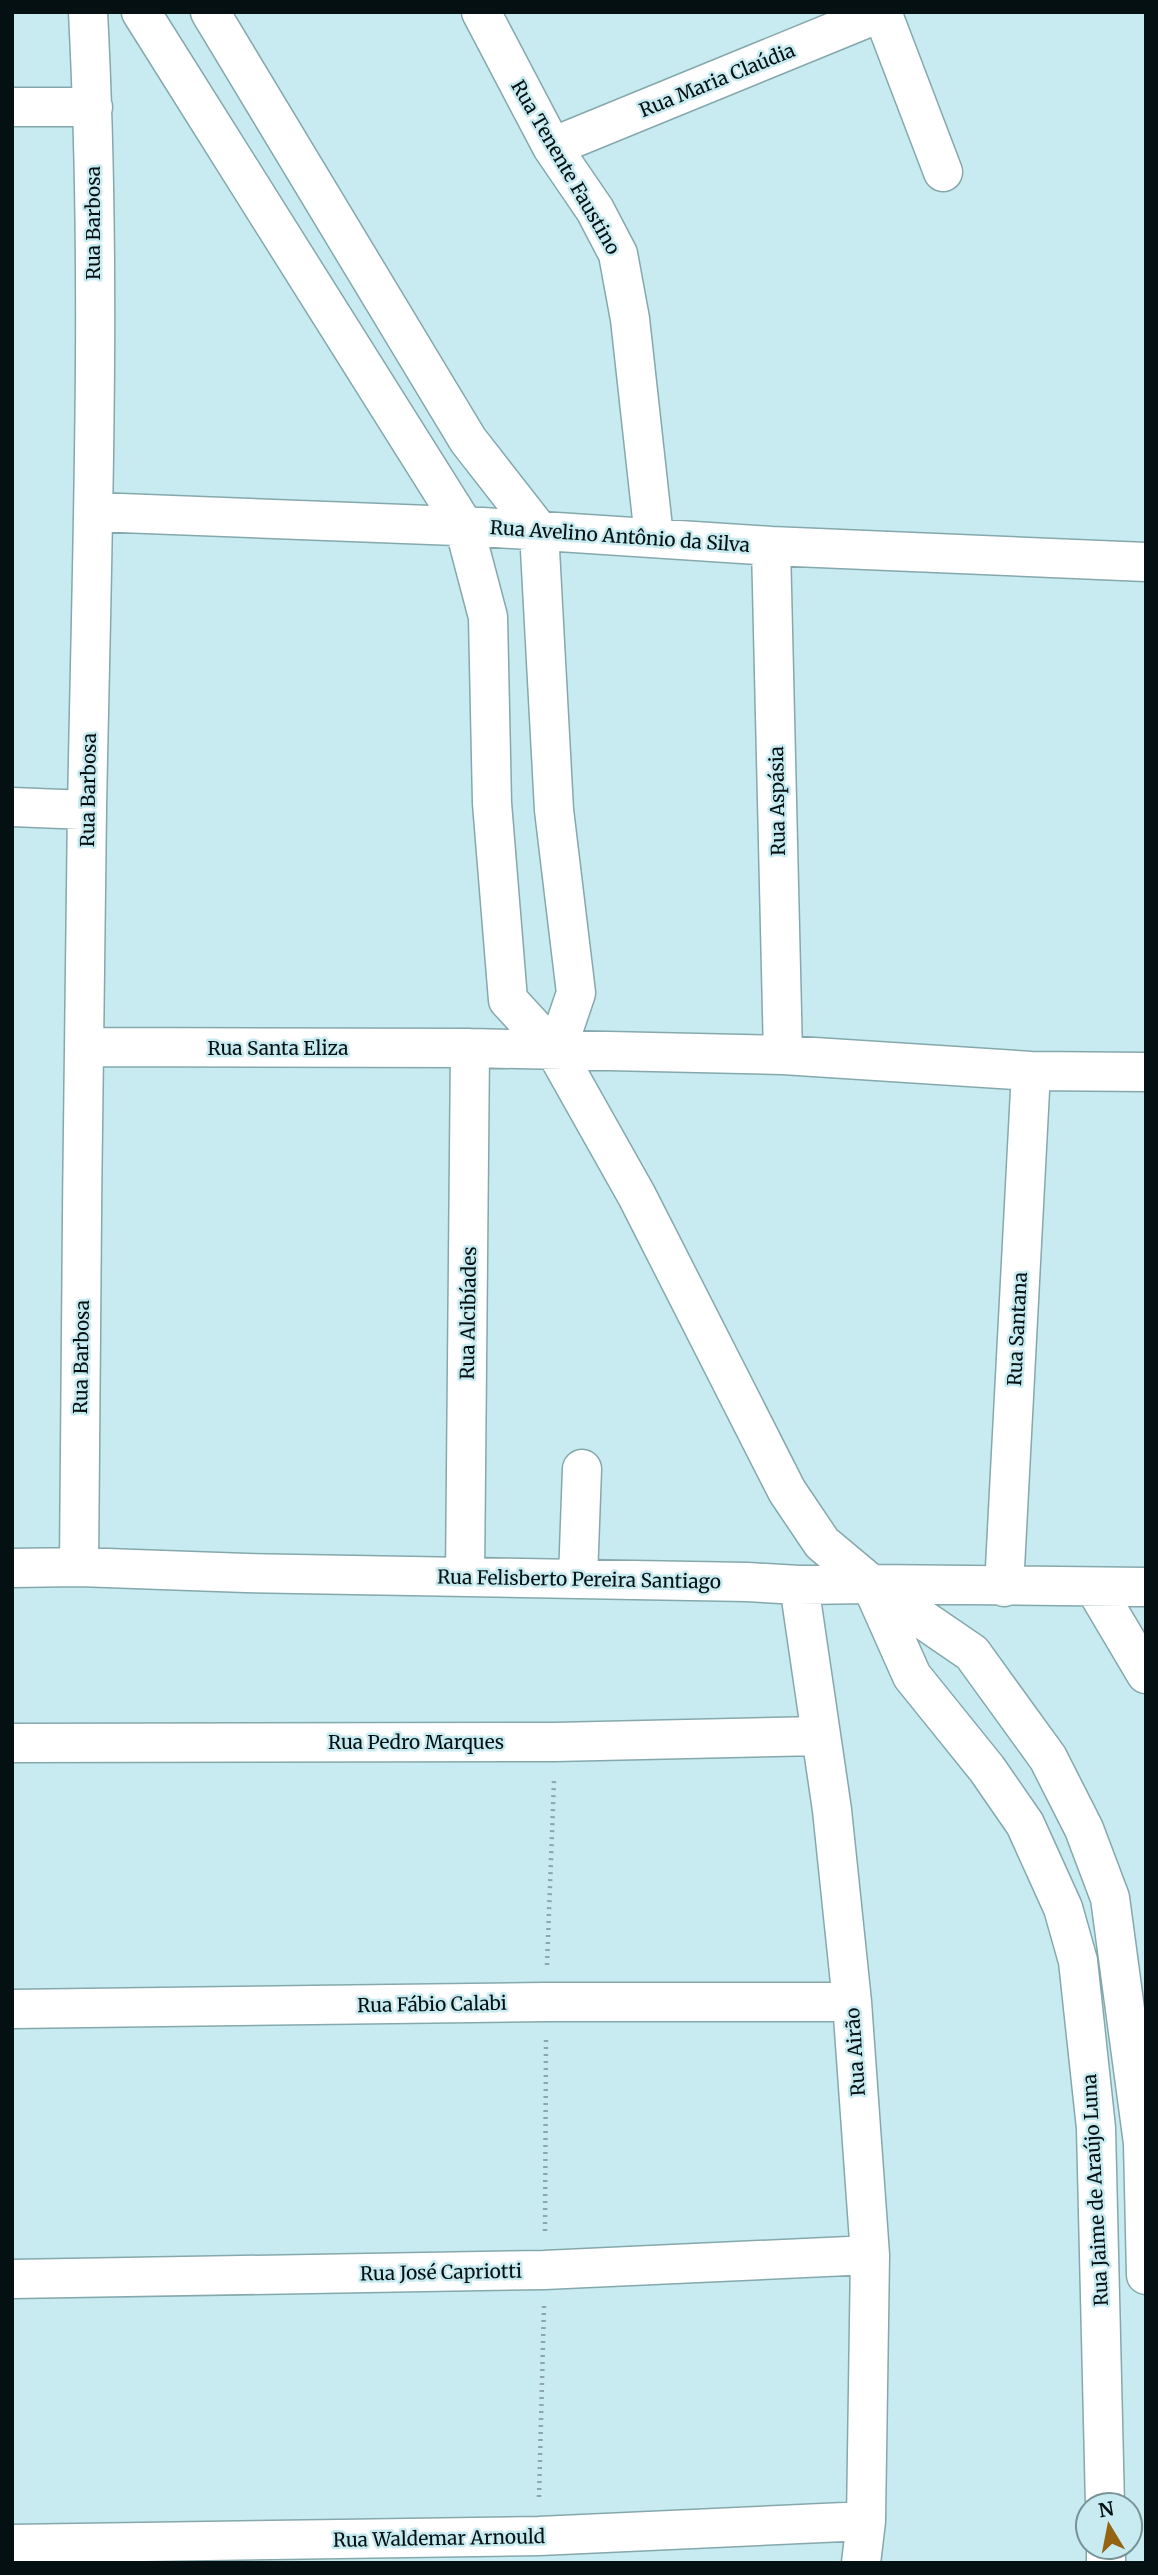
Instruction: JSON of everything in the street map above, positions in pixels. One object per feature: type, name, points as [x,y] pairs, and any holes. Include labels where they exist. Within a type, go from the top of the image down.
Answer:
[{"type":"street","name":"Rua Barbosa","points":[[79,1567],[87,810],[95,512],[93,107],[88,12]]},
{"type":"street","points":[[141,12],[464,526],[488,617],[492,803],[508,1000],[556,1052],[637,1196],[787,1492],[822,1543],[871,1584],[972,1653],[1048,1758],[1084,1829],[1110,1898],[1112,1912],[1143,2143],[1146,2275]]},
{"type":"street","points":[[210,12],[468,440],[539,531],[554,810],[576,993],[556,1052]]},
{"type":"street","name":"Rua Tenente Faustino","points":[[481,12],[552,147],[595,210],[618,254],[630,319],[654,537]]},
{"type":"street","points":[[881,12],[943,172]]},
{"type":"street","name":"Rua Maria Claúdia","points":[[552,147],[881,12]]},
{"type":"street","points":[[12,107],[93,107]]},
{"type":"street","name":"Rua Avelino Antônio da Silva","points":[[95,512],[464,526],[771,546],[1146,562]]},
{"type":"street","name":"Rua Aspásia","points":[[771,546],[783,1055]]},
{"type":"street","points":[[12,807],[87,810]]},
{"type":"street","name":"Rua Santa Eliza","points":[[85,1047],[470,1048],[556,1052]]},
{"type":"street","name":"Rua Alcibíades","points":[[465,1577],[470,1048]]},
{"type":"street","points":[[556,1052],[783,1055],[1031,1071],[1146,1072]]},
{"type":"street","name":"Rua Santana","points":[[1004,1587],[1031,1071]]},
{"type":"street","points":[[578,1578],[582,1469]]},
{"type":"street","name":"Rua Felisberto Pereira Santiago","points":[[12,1568],[79,1567],[747,1581],[799,1585],[1146,1587]]},
{"type":"street","name":"Rua Jaime de Araújo Luna","points":[[871,1584],[912,1676],[987,1769],[1025,1824],[1063,1908],[1078,1961],[1096,2128],[1105,2491]]},
{"type":"street","name":"Rua Airão","points":[[799,1585],[832,1810],[852,2002],[870,2255],[866,2521],[861,2563]]},
{"type":"street","points":[[1096,1588],[1146,1674]]},
{"type":"street","name":"Rua Pedro Marques","points":[[12,1743],[555,1742],[820,1736]]},
{"type":"street","name":"Rua Fábio Calabi","points":[[12,2009],[546,2002],[852,2002]]},
{"type":"street","name":"Rua José Capriotti","points":[[12,2279],[544,2270],[870,2255]]},
{"type":"street","name":"Rua Waldemar Arnould","points":[[12,2544],[539,2536],[866,2521]]},
{"type":"path","points":[[546,2002],[555,1742]]}]
